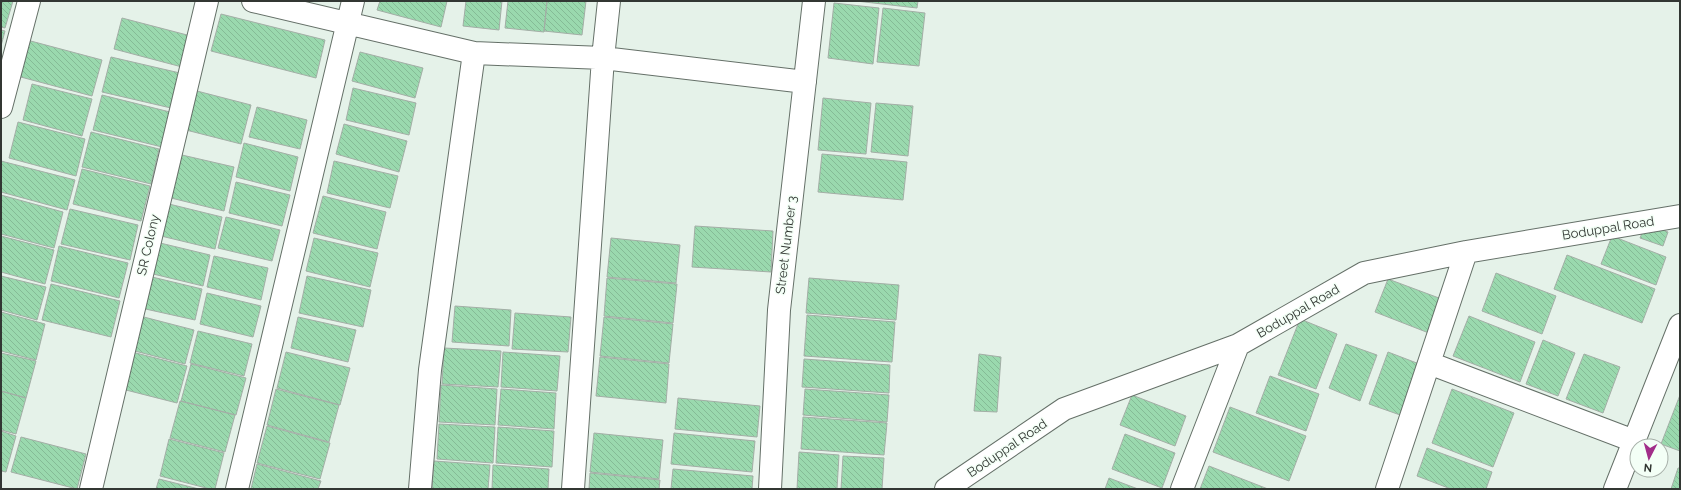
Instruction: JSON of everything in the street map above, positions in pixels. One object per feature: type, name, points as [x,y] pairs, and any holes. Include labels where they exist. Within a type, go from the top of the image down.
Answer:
[{"type":"street","points":[[1,107],[29,1]]},
{"type":"street","name":"SR Colony","points":[[91,489],[207,1]]},
{"type":"street","points":[[253,1],[347,24],[474,52],[603,58],[805,82]]},
{"type":"street","points":[[237,489],[353,1]]},
{"type":"street","points":[[573,489],[603,58],[609,1]]},
{"type":"street","name":"Street Number 3","points":[[770,489],[779,310],[814,1]]},
{"type":"street","points":[[420,489],[430,370],[474,52]]},
{"type":"street","name":"Boduppal Road","points":[[946,489],[1064,409],[1238,345],[1364,273],[1466,252],[1680,216]]},
{"type":"street","points":[[1387,489],[1466,252]]},
{"type":"street","points":[[1635,438],[1680,325]]},
{"type":"street","points":[[1182,489],[1238,345]]},
{"type":"street","points":[[1429,363],[1629,439]]},
{"type":"street","points":[[1615,489],[1629,454]]},
{"type":"building","points":[[1,1],[13,1],[5,28],[1,27]]},
{"type":"building","points":[[380,1],[447,1],[441,27],[377,10]]},
{"type":"building","points":[[466,1],[502,1],[499,30],[463,26]]},
{"type":"building","points":[[508,1],[547,1],[544,32],[505,28]]},
{"type":"building","points":[[547,1],[586,1],[582,35],[544,31]]},
{"type":"building","points":[[856,1],[918,1],[917,8]]},
{"type":"building","points":[[834,3],[879,8],[873,64],[828,58]]},
{"type":"building","points":[[883,8],[925,13],[919,66],[877,62]]},
{"type":"building","points":[[221,14],[325,40],[316,78],[211,51]]},
{"type":"building","points":[[122,18],[191,36],[182,67],[114,49]]},
{"type":"building","points":[[1,30],[5,31],[1,46]]},
{"type":"building","points":[[27,40],[102,60],[92,96],[17,76]]},
{"type":"building","points":[[360,52],[423,68],[415,98],[352,81]]},
{"type":"building","points":[[111,57],[180,73],[171,108],[102,92]]},
{"type":"building","points":[[32,84],[92,99],[82,136],[23,120]]},
{"type":"building","points":[[353,88],[416,103],[409,135],[346,120]]},
{"type":"building","points":[[197,91],[251,105],[241,144],[186,130]]},
{"type":"building","points":[[102,95],[170,112],[162,147],[93,130]]},
{"type":"building","points":[[823,98],[871,103],[866,154],[818,150]]},
{"type":"building","points":[[876,103],[913,106],[908,156],[871,152]]},
{"type":"building","points":[[257,107],[307,120],[300,149],[249,137]]},
{"type":"building","points":[[18,122],[85,139],[76,176],[9,158]]},
{"type":"building","points":[[344,124],[407,141],[399,172],[336,154]]},
{"type":"building","points":[[91,132],[159,149],[151,184],[82,167]]},
{"type":"building","points":[[244,143],[298,157],[290,191],[236,177]]},
{"type":"building","points":[[822,154],[907,162],[903,200],[818,192]]},
{"type":"building","points":[[182,155],[234,167],[224,211],[171,198]]},
{"type":"building","points":[[1,161],[75,180],[67,210],[1,192]]},
{"type":"building","points":[[334,161],[398,176],[390,208],[327,193]]},
{"type":"building","points":[[82,169],[150,186],[141,221],[73,204]]},
{"type":"building","points":[[236,182],[290,195],[282,226],[229,213]]},
{"type":"building","points":[[1,195],[63,212],[54,248],[1,234]]},
{"type":"building","points":[[323,196],[386,212],[377,249],[313,233]]},
{"type":"building","points":[[169,204],[222,217],[215,249],[161,236]]},
{"type":"building","points":[[70,209],[138,225],[130,260],[61,244]]},
{"type":"building","points":[[226,217],[280,230],[272,261],[218,248]]},
{"type":"building","points":[[1646,223],[1668,232],[1663,246],[1640,238]]},
{"type":"building","points":[[695,226],[773,231],[771,272],[692,267]]},
{"type":"building","points":[[1,236],[54,250],[45,284],[1,272]]},
{"type":"building","points":[[1612,236],[1666,257],[1656,285],[1601,264]]},
{"type":"building","points":[[314,238],[378,253],[370,287],[306,271]]},
{"type":"building","points":[[611,238],[680,245],[676,283],[607,277]]},
{"type":"building","points":[[156,242],[210,255],[203,286],[149,273]]},
{"type":"building","points":[[59,246],[128,263],[119,298],[51,281]]},
{"type":"building","points":[[1567,255],[1655,289],[1642,323],[1554,289]]},
{"type":"building","points":[[214,256],[268,268],[261,300],[207,287]]},
{"type":"building","points":[[1496,273],[1556,296],[1542,334],[1482,311]]},
{"type":"building","points":[[1,276],[46,287],[37,320],[1,310]]},
{"type":"building","points":[[148,276],[202,289],[195,320],[141,308]]},
{"type":"building","points":[[307,276],[371,290],[363,327],[299,313]]},
{"type":"building","points":[[607,278],[677,284],[673,323],[604,316]]},
{"type":"building","points":[[809,278],[899,285],[896,320],[806,313]]},
{"type":"building","points":[[1388,279],[1447,301],[1434,335],[1375,312]]},
{"type":"building","points":[[51,284],[120,301],[111,337],[42,320]]},
{"type":"building","points":[[207,293],[261,306],[253,337],[200,324]]},
{"type":"building","points":[[455,306],[511,310],[509,346],[452,342]]},
{"type":"building","points":[[1,312],[45,324],[36,360],[1,351]]},
{"type":"building","points":[[515,313],[571,317],[568,352],[512,349]]},
{"type":"building","points":[[807,315],[895,322],[892,362],[804,356]]},
{"type":"building","points":[[140,316],[194,330],[185,364],[131,350]]},
{"type":"building","points":[[1469,316],[1535,342],[1520,382],[1453,356]]},
{"type":"building","points":[[298,317],[356,330],[348,362],[291,348]]},
{"type":"building","points":[[604,317],[673,324],[669,363],[600,356]]},
{"type":"building","points":[[1300,319],[1337,334],[1316,389],[1278,375]]},
{"type":"building","points":[[198,331],[252,344],[244,376],[190,363]]},
{"type":"building","points":[[1543,340],[1575,353],[1558,396],[1526,384]]},
{"type":"building","points":[[1346,344],[1377,355],[1360,401],[1329,388]]},
{"type":"building","points":[[444,348],[501,351],[498,387],[442,384]]},
{"type":"building","points":[[132,352],[187,366],[177,403],[122,389]]},
{"type":"building","points":[[286,352],[350,368],[340,405],[277,388]]},
{"type":"building","points":[[503,352],[560,356],[557,391],[501,387]]},
{"type":"building","points":[[1388,352],[1422,365],[1403,416],[1369,404]]},
{"type":"building","points":[[1,353],[36,361],[26,398],[1,391]]},
{"type":"building","points":[[979,354],[1001,357],[997,412],[974,411]]},
{"type":"building","points":[[1584,354],[1620,367],[1603,413],[1566,399]]},
{"type":"building","points":[[600,357],[669,364],[666,403],[596,396]]},
{"type":"building","points":[[804,359],[890,365],[889,393],[802,387]]},
{"type":"building","points":[[191,364],[246,378],[236,415],[181,401]]},
{"type":"building","points":[[1270,376],[1319,394],[1306,431],[1256,413]]},
{"type":"building","points":[[441,385],[497,389],[495,425],[439,422]]},
{"type":"building","points":[[276,389],[339,405],[329,442],[267,425]]},
{"type":"building","points":[[501,389],[556,393],[554,429],[498,425]]},
{"type":"building","points":[[805,389],[889,395],[887,422],[803,415]]},
{"type":"building","points":[[1452,389],[1514,413],[1493,467],[1432,443]]},
{"type":"building","points":[[1,391],[26,398],[16,434],[1,430]]},
{"type":"building","points":[[1132,395],[1186,416],[1175,446],[1120,425]]},
{"type":"building","points":[[1680,395],[1680,451],[1669,447],[1669,438],[1663,438]]},
{"type":"building","points":[[678,398],[760,406],[757,437],[675,429]]},
{"type":"building","points":[[180,401],[235,415],[225,452],[170,438]]},
{"type":"building","points":[[1230,407],[1306,436],[1289,481],[1213,452]]},
{"type":"building","points":[[803,417],[887,423],[884,455],[801,449]]},
{"type":"building","points":[[439,424],[495,427],[493,463],[437,459]]},
{"type":"building","points":[[267,426],[330,443],[320,479],[257,463]]},
{"type":"building","points":[[498,427],[554,431],[552,467],[496,463]]},
{"type":"building","points":[[1,431],[16,436],[6,472],[1,471]]},
{"type":"building","points":[[594,433],[663,440],[659,479],[590,472]]},
{"type":"building","points":[[674,433],[755,441],[752,472],[671,464]]},
{"type":"building","points":[[1125,434],[1175,453],[1162,488],[1112,469]]},
{"type":"building","points":[[21,437],[86,454],[77,489],[11,472]]},
{"type":"building","points":[[169,439],[224,453],[215,489],[160,476]]},
{"type":"building","points":[[1427,448],[1492,472],[1486,489],[1451,489],[1417,476]]},
{"type":"building","points":[[799,452],[839,455],[837,489],[797,489]]},
{"type":"building","points":[[843,456],[884,458],[882,489],[841,489]]},
{"type":"building","points":[[434,461],[490,465],[488,489],[432,489]]},
{"type":"building","points":[[257,464],[321,481],[318,489],[251,489]]},
{"type":"building","points":[[493,465],[549,469],[548,489],[492,489]]},
{"type":"building","points":[[1209,466],[1268,489],[1200,489]]},
{"type":"building","points":[[1678,468],[1680,468],[1680,489],[1671,489]]},
{"type":"building","points":[[673,469],[753,476],[752,489],[671,489]]},
{"type":"building","points":[[590,473],[660,480],[659,489],[589,489]]},
{"type":"building","points":[[1109,478],[1138,489],[1105,489]]},
{"type":"building","points":[[159,479],[199,489],[156,489]]}]
